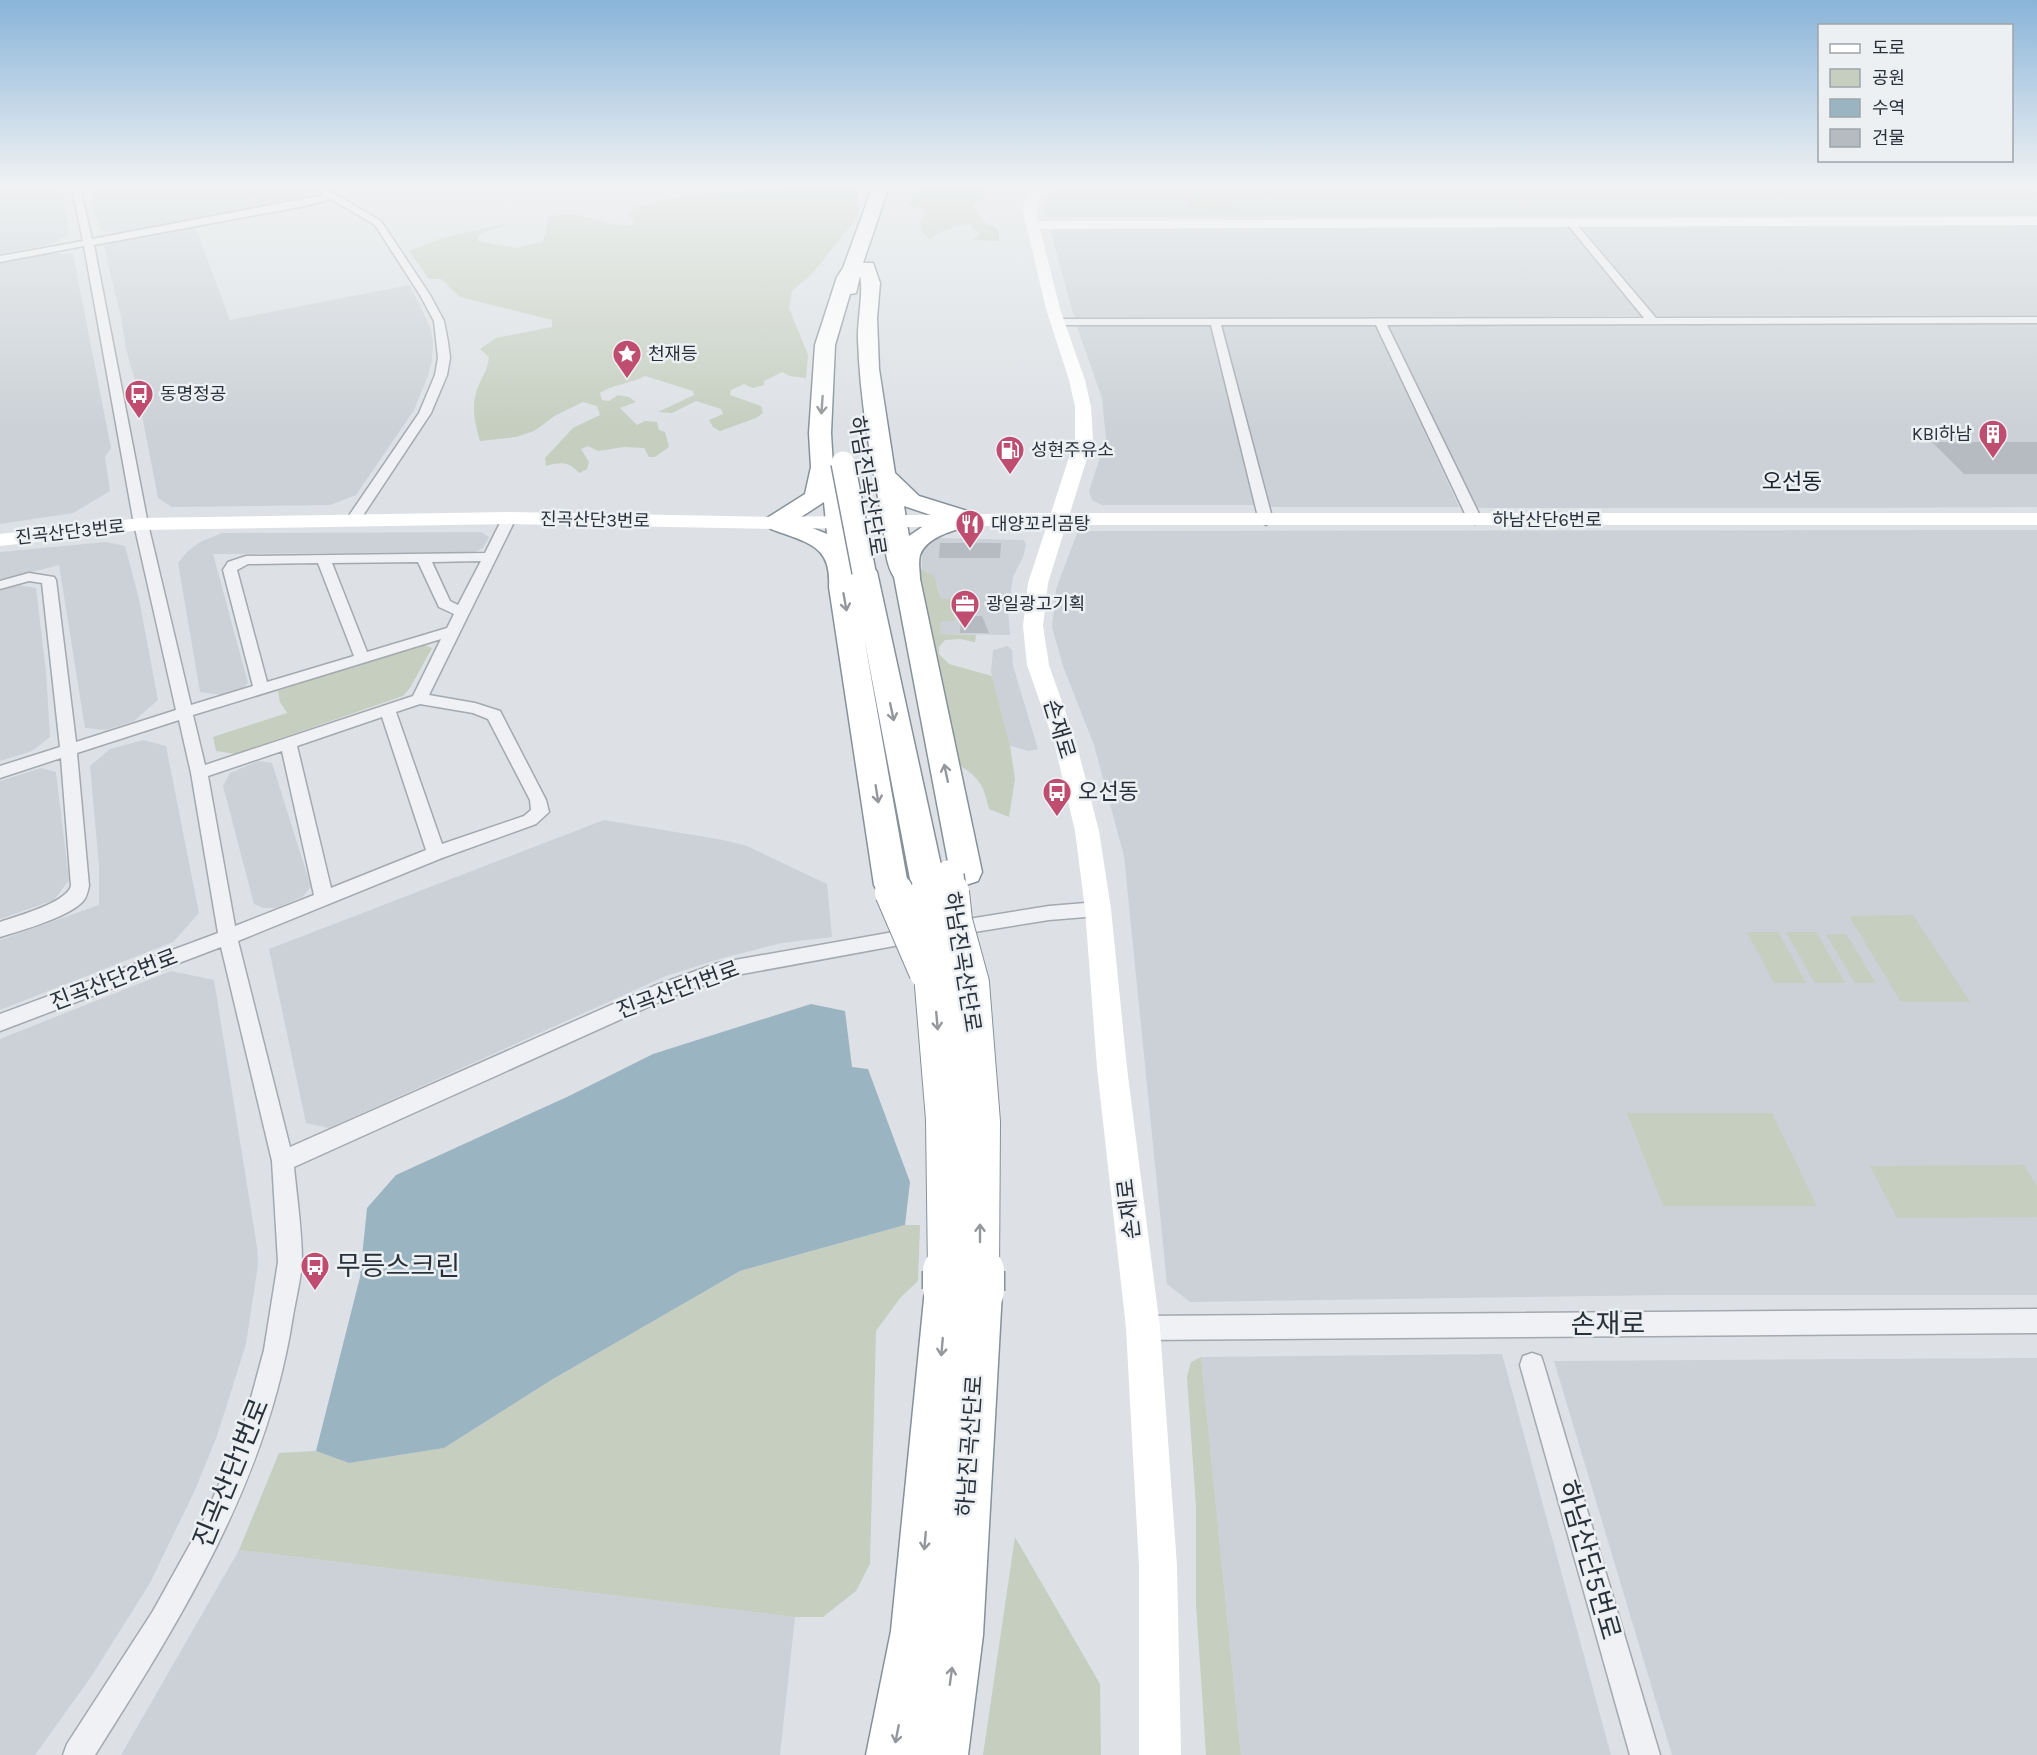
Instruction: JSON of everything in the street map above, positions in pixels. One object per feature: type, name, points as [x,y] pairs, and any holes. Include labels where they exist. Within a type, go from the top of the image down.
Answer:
[{"type":"highway","name":"하남진곡산단로","points":[[847,404],[843,322],[860,267]]},
{"type":"highway","points":[[776,523],[816,536],[836,557],[874,572],[899,561],[869,369],[867,318],[871,283],[860,267],[846,277],[825,345],[820,433],[845,457]]},
{"type":"highway","name":"하남진곡산단로","points":[[845,457],[874,572],[933,878],[934,986],[945,1119],[964,1290],[957,1635],[941,1755]]},
{"type":"highway","points":[[845,457],[836,500],[837,521],[874,572],[933,878]]},
{"type":"highway","points":[[776,523],[816,497],[845,457]]},
{"type":"highway","points":[[884,474],[896,489],[911,501],[968,519]]},
{"type":"highway","points":[[874,572],[908,554],[922,537],[938,527],[968,519]]},
{"type":"highway","name":"하남진곡산단로","points":[[893,1755],[917,1631],[964,1290],[981,1122],[970,983],[953,921],[933,878]]},
{"type":"street","name":"진곡산단3번로","points":[[92,265],[126,430],[141,524]]},
{"type":"street","points":[[352,520],[425,413],[441,375],[444,358],[439,321],[406,265]]},
{"type":"street","name":"손재로","points":[[1043,265],[1057,322],[1083,397],[1085,418],[1084,439],[1038,583],[1033,626],[1038,665],[1065,742],[1087,831],[1098,909],[1112,1068],[1143,1328],[1158,1566],[1160,1755]]},
{"type":"street","points":[[1606,265],[1652,320]]},
{"type":"street","points":[[1057,322],[2037,320]]},
{"type":"street","points":[[1215,321],[1266,520]]},
{"type":"street","points":[[1380,321],[1475,520]]},
{"type":"street","name":"진곡산단3번로","points":[[0,540],[141,524],[509,518],[776,523],[968,519]]},
{"type":"street","points":[[419,699],[509,518]]},
{"type":"street","name":"하남산단6번로","points":[[968,519],[2037,519]]},
{"type":"street","points":[[141,524],[183,713],[199,773],[228,937]]},
{"type":"street","points":[[423,557],[444,604],[461,612]]},
{"type":"street","points":[[261,689],[230,570],[233,565],[246,560],[490,557]]},
{"type":"street","points":[[323,559],[362,657]]},
{"type":"street","points":[[0,585],[29,577],[49,580],[69,750],[80,886],[77,896],[63,906],[0,930]]},
{"type":"street","points":[[0,772],[362,657],[452,631]]},
{"type":"street","name":"진곡산단2번로","points":[[0,1023],[228,937],[436,853],[530,820],[540,812],[538,800],[494,715],[475,708],[419,699],[199,773]]},
{"type":"street","points":[[387,710],[436,853]]},
{"type":"street","points":[[288,744],[324,898]]},
{"type":"street","name":"진곡산단1번로","points":[[283,1161],[661,992],[725,969],[996,920],[1098,909]]},
{"type":"street","name":"진곡산단1번로","points":[[78,1755],[163,1621],[212,1530],[254,1432],[276,1350],[290,1262],[283,1161],[228,937]]},
{"type":"street","name":"손재로","points":[[1143,1328],[2037,1321]]},
{"type":"street","name":"하남산단5번로","points":[[1532,1365],[1645,1755]]},
{"type":"shaded area","points":[[0,265],[75,265],[111,448],[105,457],[110,491],[73,513],[0,524]]},
{"type":"shaded area","points":[[108,265],[209,265],[230,320],[409,285],[431,329],[432,360],[414,410],[356,495],[330,505],[172,507],[158,498]]},
{"type":"shaded area","points":[[1060,265],[1600,265],[1641,316],[1076,318]]},
{"type":"shaded area","points":[[1614,265],[2037,265],[2037,315],[1655,316]]},
{"type":"shaded area","points":[[2037,322],[2037,507],[1864,508],[1474,508],[1388,324]]},
{"type":"shaded area","points":[[1220,323],[1374,323],[1459,507],[1268,507]]},
{"type":"shaded area","points":[[1076,324],[1208,324],[1212,326],[1254,505],[1102,505],[1092,500],[1089,491],[1106,439],[1102,398]]},
{"type":"shaded area","points":[[2037,530],[2037,1295],[1669,1295],[1190,1302],[1167,1284],[1124,856],[1094,745],[1063,666],[1052,627],[1056,589],[1078,531]]},
{"type":"shaded area","points":[[481,532],[489,537],[483,548],[475,552],[213,554],[248,683],[242,689],[223,695],[200,692],[178,563],[200,542],[222,533]]},
{"type":"shaded area","points":[[934,538],[1024,540],[1026,545],[1013,577],[1008,609],[1010,635],[940,634],[941,621],[955,599],[941,599],[938,587],[929,573],[922,569],[922,552],[926,543]]},
{"type":"shaded area","points":[[106,542],[125,546],[139,599],[158,700],[134,721],[106,730],[85,728],[59,565],[0,580],[0,552]]},
{"type":"shaded area","points":[[19,585],[36,588],[46,672],[50,737],[32,751],[0,761],[0,591]]},
{"type":"shaded area","points":[[1008,646],[1012,650],[1013,666],[1038,749],[1029,751],[1010,746],[991,672],[993,650]]},
{"type":"shaded area","points":[[143,740],[166,746],[199,913],[173,942],[0,1010],[0,940],[99,905],[99,866],[90,766],[110,749]]},
{"type":"shaded area","points":[[258,761],[272,763],[311,887],[302,897],[276,908],[263,908],[254,904],[223,786],[230,773]]},
{"type":"shaded area","points":[[41,768],[56,772],[69,880],[54,900],[0,919],[0,781]]},
{"type":"shaded area","points":[[604,820],[747,846],[827,884],[832,937],[782,943],[666,976],[329,1128],[306,1123],[269,949]]},
{"type":"shaded area","points":[[171,971],[214,980],[257,1247],[258,1265],[246,1344],[217,1436],[195,1490],[150,1583],[91,1677],[35,1755],[0,1755],[0,1039]]},
{"type":"shaded area","points":[[1502,1354],[1611,1755],[1241,1755],[1201,1357]]},
{"type":"shaded area","points":[[2037,1358],[2037,1755],[1672,1755],[1554,1361]]},
{"type":"shaded area","points":[[239,1550],[795,1617],[780,1755],[121,1755]]},
{"type":"green space","points":[[419,265],[819,265],[792,291],[789,308],[808,355],[806,378],[790,376],[782,372],[764,381],[764,385],[753,388],[744,384],[731,390],[730,395],[761,406],[763,413],[756,418],[720,431],[713,427],[709,420],[723,414],[721,409],[696,401],[672,413],[658,412],[694,395],[693,391],[645,376],[610,388],[600,393],[602,400],[609,401],[618,395],[629,397],[636,402],[620,408],[637,425],[645,421],[657,422],[659,430],[665,432],[669,447],[655,457],[649,457],[644,448],[624,447],[598,451],[588,446],[581,449],[589,462],[587,469],[579,473],[572,466],[564,463],[546,466],[545,458],[573,428],[600,415],[597,406],[583,402],[556,415],[534,431],[516,437],[480,441],[475,417],[474,405],[477,389],[489,357],[480,349],[496,338],[552,327],[552,320],[460,297],[441,279],[429,279]]},
{"type":"green space","points":[[922,569],[934,576],[941,599],[955,599],[954,621],[941,621],[940,634],[976,635],[975,642],[960,639],[945,640],[939,647],[939,654],[949,664],[992,676],[1010,746],[1015,779],[1009,817],[989,809],[982,786],[969,771],[954,762],[930,655],[926,607],[917,576]]},
{"type":"green space","points":[[422,644],[432,648],[410,688],[403,696],[235,754],[216,751],[213,737],[287,713],[280,702],[278,691]]},
{"type":"green space","points":[[1913,915],[1970,1002],[1901,1002],[1849,916]]},
{"type":"green space","points":[[1747,932],[1778,932],[1806,983],[1774,983]]},
{"type":"green space","points":[[1786,932],[1816,932],[1845,983],[1815,983]]},
{"type":"green space","points":[[1826,934],[1846,934],[1876,983],[1855,983]]},
{"type":"green space","points":[[1627,1113],[1772,1113],[1817,1206],[1663,1206]]},
{"type":"green space","points":[[2024,1165],[2037,1186],[2037,1217],[1897,1218],[1870,1166]]},
{"type":"green space","points":[[905,1225],[920,1225],[918,1281],[900,1298],[876,1331],[870,1564],[856,1591],[823,1617],[795,1617],[239,1550],[279,1453],[316,1451],[349,1463],[444,1448],[553,1379],[740,1271]]},
{"type":"green space","points":[[1201,1357],[1241,1755],[1206,1755],[1196,1603],[1196,1507],[1187,1377],[1191,1362]]},
{"type":"green space","points":[[1015,1537],[1100,1684],[1101,1755],[983,1755]]},
{"type":"water","points":[[811,1004],[845,1011],[852,1067],[868,1069],[910,1182],[905,1225],[740,1271],[553,1379],[444,1448],[349,1463],[316,1451],[360,1277],[367,1208],[396,1175],[569,1096],[653,1054]]},
{"type":"building","name":"KBI하남","points":[[1932,442],[2037,442],[2037,474],[1964,474]]},
{"type":"building","name":"대양꼬리곰탕","points":[[940,543],[1001,543],[1000,558],[939,558]]},
{"type":"building","name":"광일광고기획","points":[[961,616],[982,616],[989,633],[960,633]]},
{"type":"place","name":"천재등","points":[[627,380]]},
{"type":"place","name":"동명정공","points":[[139,420]]},
{"type":"place","name":"KBI하남","points":[[1993,460]]},
{"type":"place","name":"성현주유소","points":[[1010,476]]},
{"type":"place","name":"대양꼬리곰탕","points":[[970,550]]},
{"type":"place","name":"광일광고기획","points":[[965,630]]},
{"type":"place","name":"오선동","points":[[1057,818]]},
{"type":"place","name":"무등스크린","points":[[315,1292]]},
{"type":"district","name":"오선동","points":[[1792,482]]}]
